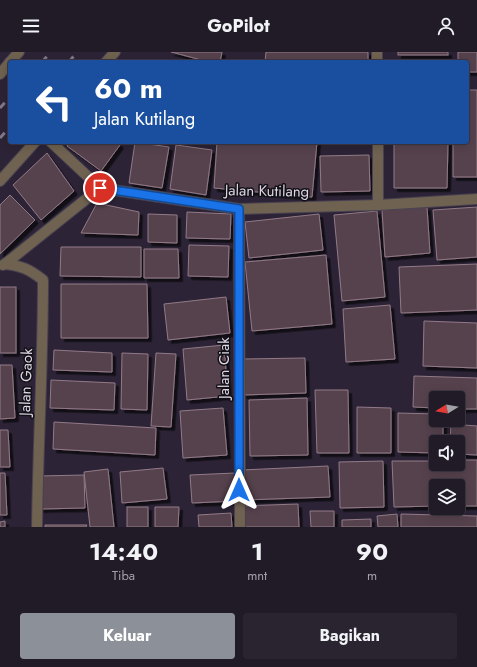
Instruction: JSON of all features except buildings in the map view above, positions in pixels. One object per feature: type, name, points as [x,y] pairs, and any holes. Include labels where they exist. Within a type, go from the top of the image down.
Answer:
[{"type":"street","points":[[12,60],[19,52]]},
{"type":"street","points":[[108,60],[115,52]]},
{"type":"street","points":[[0,74],[8,64]]},
{"type":"street","points":[[0,181],[33,144]]},
{"type":"street","points":[[53,144],[100,188]]},
{"type":"street","points":[[378,144],[378,205]]},
{"type":"street","name":"Jalan Kutilang","points":[[100,188],[239,209],[378,205],[477,199]]},
{"type":"street","name":"Jalan Gaok","points":[[3,265],[100,188]]},
{"type":"street","name":"Jalan Ciak","points":[[239,209],[240,527]]},
{"type":"street","name":"Jalan Gaok","points":[[3,265],[21,266],[43,280],[43,352],[37,527]]},
{"type":"railway","points":[[44,60],[51,52]]},
{"type":"railway","points":[[71,60],[77,52]]},
{"type":"railway","points":[[0,108],[8,99]]},
{"type":"railway","points":[[0,138],[8,129]]},
{"type":"route","points":[[100,188],[239,209],[239,490]]}]
